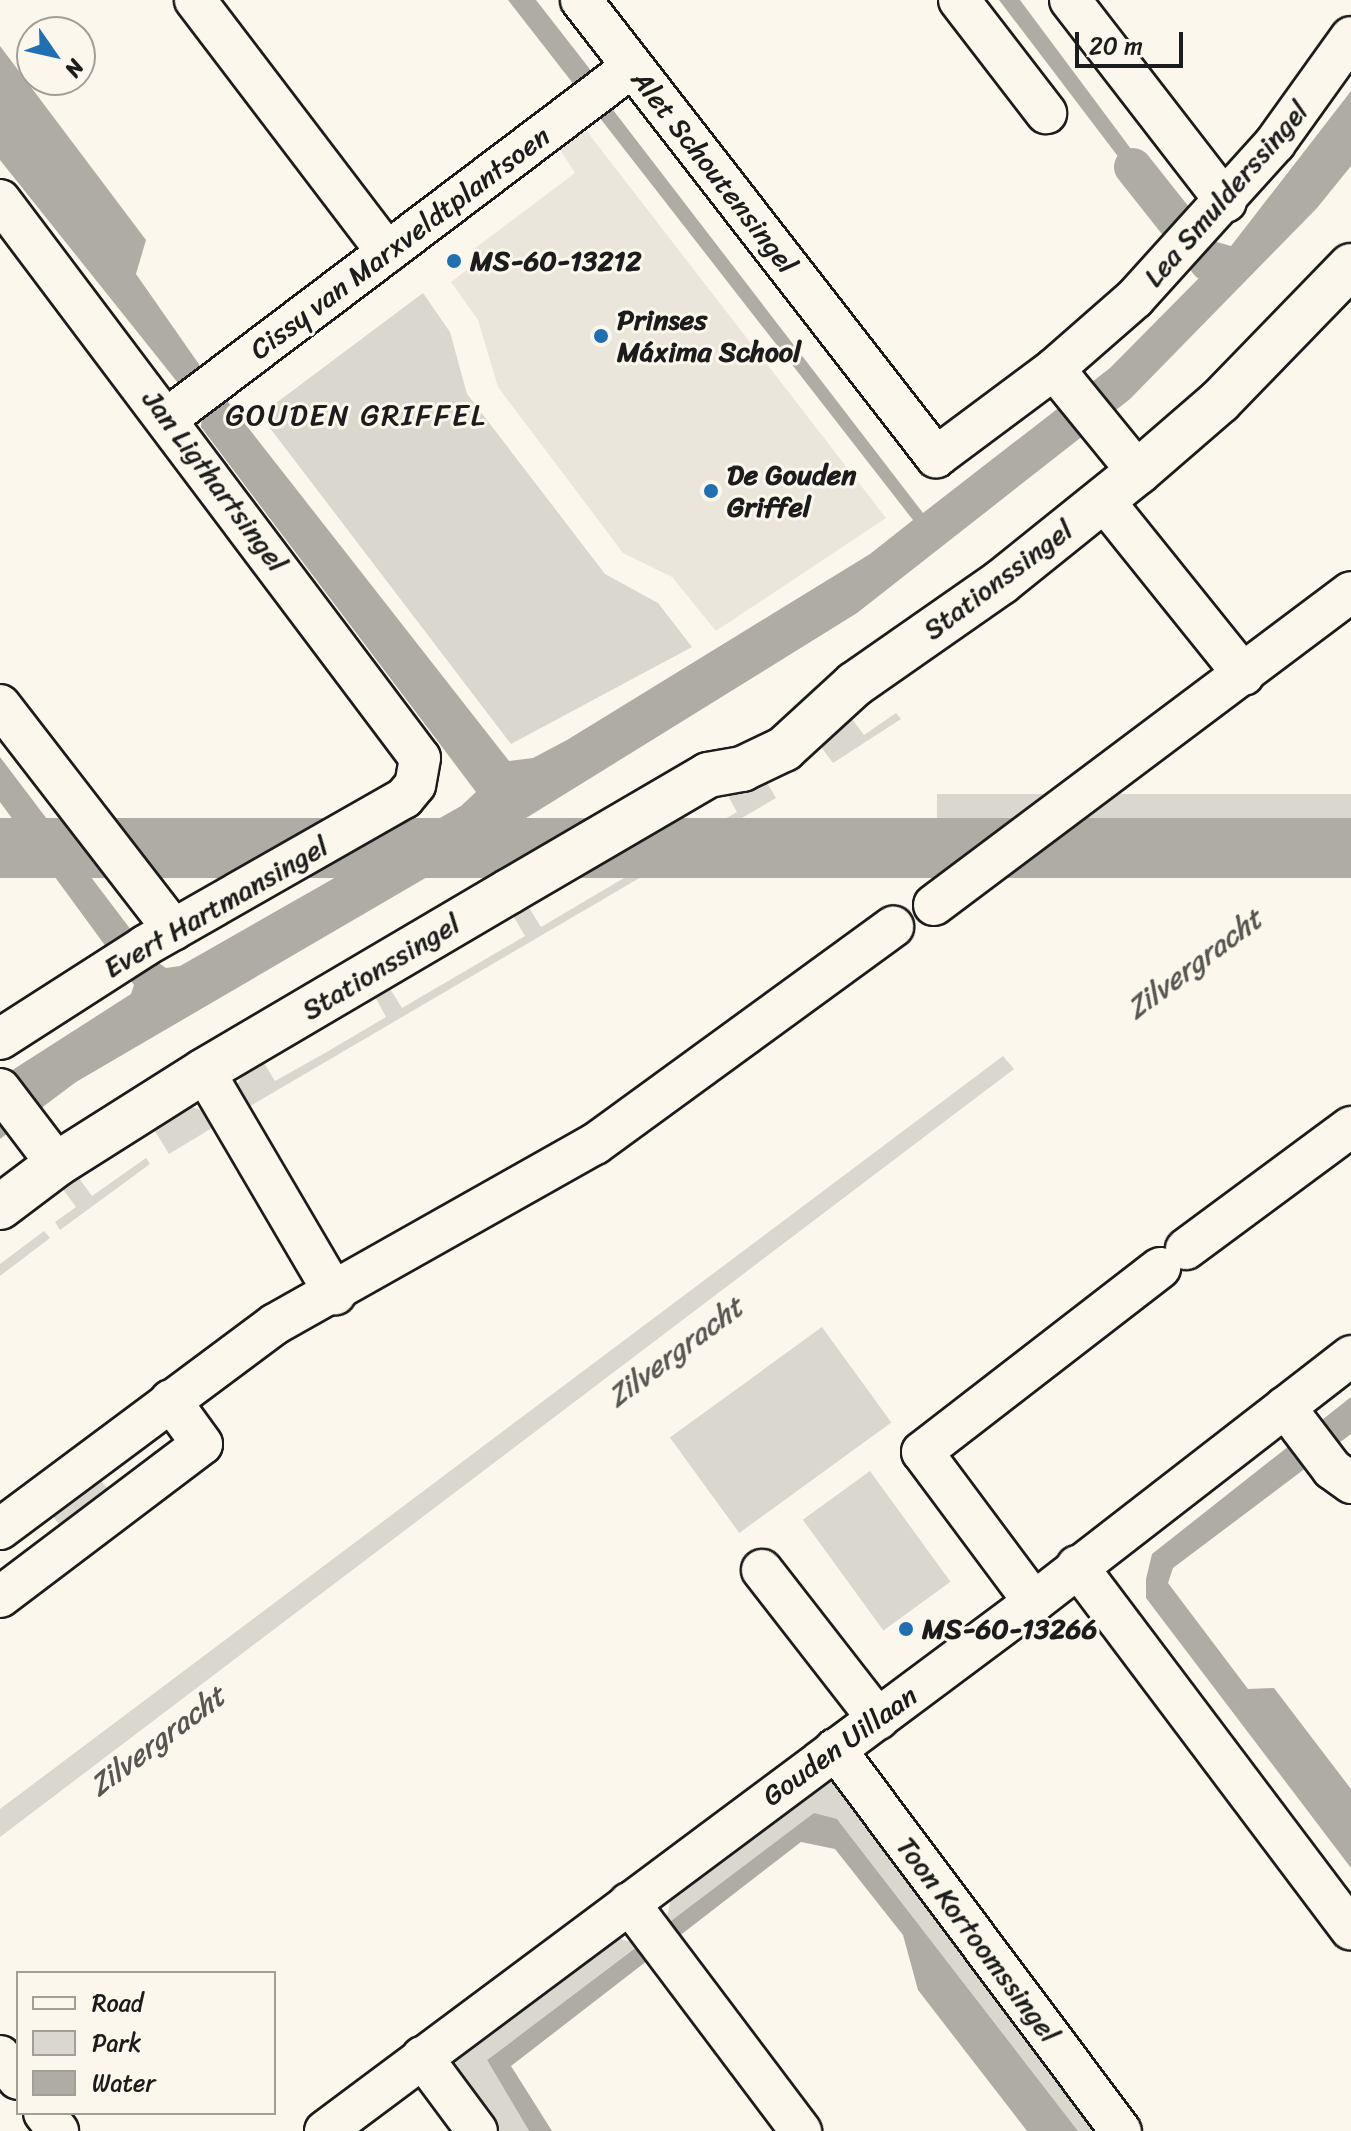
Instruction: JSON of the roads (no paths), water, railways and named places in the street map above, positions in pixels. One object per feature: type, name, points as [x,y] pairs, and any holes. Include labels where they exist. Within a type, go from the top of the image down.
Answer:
[{"type":"street","points":[[195,0],[387,252]]},
{"type":"street","name":"Alet Schoutensingel","points":[[581,0],[608,85],[936,457]]},
{"type":"street","points":[[959,0],[1046,113]]},
{"type":"street","points":[[1070,0],[1204,227]]},
{"type":"street","name":"Lea Smulderssingel","points":[[936,457],[1064,381],[1204,227],[1351,37]]},
{"type":"street","name":"Cissy van Marxveldtplantsoen","points":[[192,401],[608,85]]},
{"type":"street","name":"Jan Ligthartsingel","points":[[0,200],[192,401],[414,745],[420,767]]},
{"type":"street","name":"Stationssingel","points":[[0,1207],[57,1164],[204,1071],[708,775],[742,769],[784,749],[855,684],[1001,582],[1104,501],[1220,401],[1351,266]]},
{"type":"street","points":[[1064,381],[1138,472]]},
{"type":"street","points":[[1104,501],[1244,675]]},
{"type":"street","points":[[934,905],[1351,592]]},
{"type":"street","points":[[0,705],[146,946]]},
{"type":"street","name":"Evert Hartmansingel","points":[[0,1039],[146,946],[404,798],[420,767]]},
{"type":"street","points":[[0,1529],[275,1324],[335,1294],[595,1144],[893,927]]},
{"type":"street","points":[[204,1071],[335,1294]]},
{"type":"street","points":[[0,1089],[57,1164]]},
{"type":"street","points":[[1034,1602],[922,1452],[1173,1258],[1351,1127]]},
{"type":"street","name":"Gouden Uillaan","points":[[325,2131],[422,2057],[636,1912],[835,1749],[1034,1602],[1077,1566],[1293,1418],[1351,1356]]},
{"type":"street","points":[[0,1597],[202,1444],[170,1400]]},
{"type":"street","points":[[1293,1418],[1342,1476]]},
{"type":"street","points":[[1077,1566],[1351,1929]]},
{"type":"street","points":[[762,1570],[878,1719]]},
{"type":"street","name":"Toon Kortoomssingel","points":[[835,1749],[1121,2131]]},
{"type":"street","points":[[636,1912],[801,2131]]},
{"type":"street","points":[[0,2056],[16,2076]]},
{"type":"street","points":[[422,2057],[477,2131]]},
{"type":"street","points":[[46,2115],[58,2131]]},
{"type":"water","points":[[508,0],[536,0],[589,68],[610,106],[923,513],[1110,368],[1201,276],[1195,261],[1213,241],[1231,246],[1351,91],[1351,166],[1317,208],[1130,399],[857,613],[494,838],[76,1082],[0,1139],[0,1078],[131,994],[134,985],[0,802],[0,757],[153,959],[166,968],[180,966],[461,806],[476,792],[201,427],[202,413],[0,160],[0,46],[16,67],[16,96],[38,96],[146,240],[136,274],[203,370],[509,761],[533,758],[567,740],[870,554],[913,520]]},
{"type":"water","points":[[999,0],[1020,0],[1169,200],[1161,213]]},
{"type":"water","points":[[0,818],[1351,818],[1351,878],[0,878]]},
{"type":"water","points":[[1351,1397],[1351,1434],[1173,1568],[1168,1583],[1248,1689],[1274,1688],[1351,1789],[1351,1868],[1146,1598],[1146,1579],[1152,1554]]},
{"type":"water","points":[[814,1813],[837,1819],[1078,2131],[1027,2131],[918,1990],[903,1935],[835,1849],[801,1842],[511,2066],[552,2131],[529,2131],[487,2060]]},
{"type":"waterway","points":[[1133,167],[1209,263]]},
{"type":"place","name":"MS-60-13212","points":[[454,261]]},
{"type":"place","name":"Prinses Máxima School","points":[[601,336]]},
{"type":"place","name":"De Gouden Griffel","points":[[711,491]]},
{"type":"place","name":"MS-60-13266","points":[[906,1629]]},
{"type":"district","name":"GOUDEN GRIFFEL","points":[[356,415]]},
{"type":"water label","name":"Zilvergracht","points":[[1194,964]]},
{"type":"water label","name":"Zilvergracht","points":[[675,1352]]},
{"type":"water label","name":"Zilvergracht","points":[[157,1741]]}]
